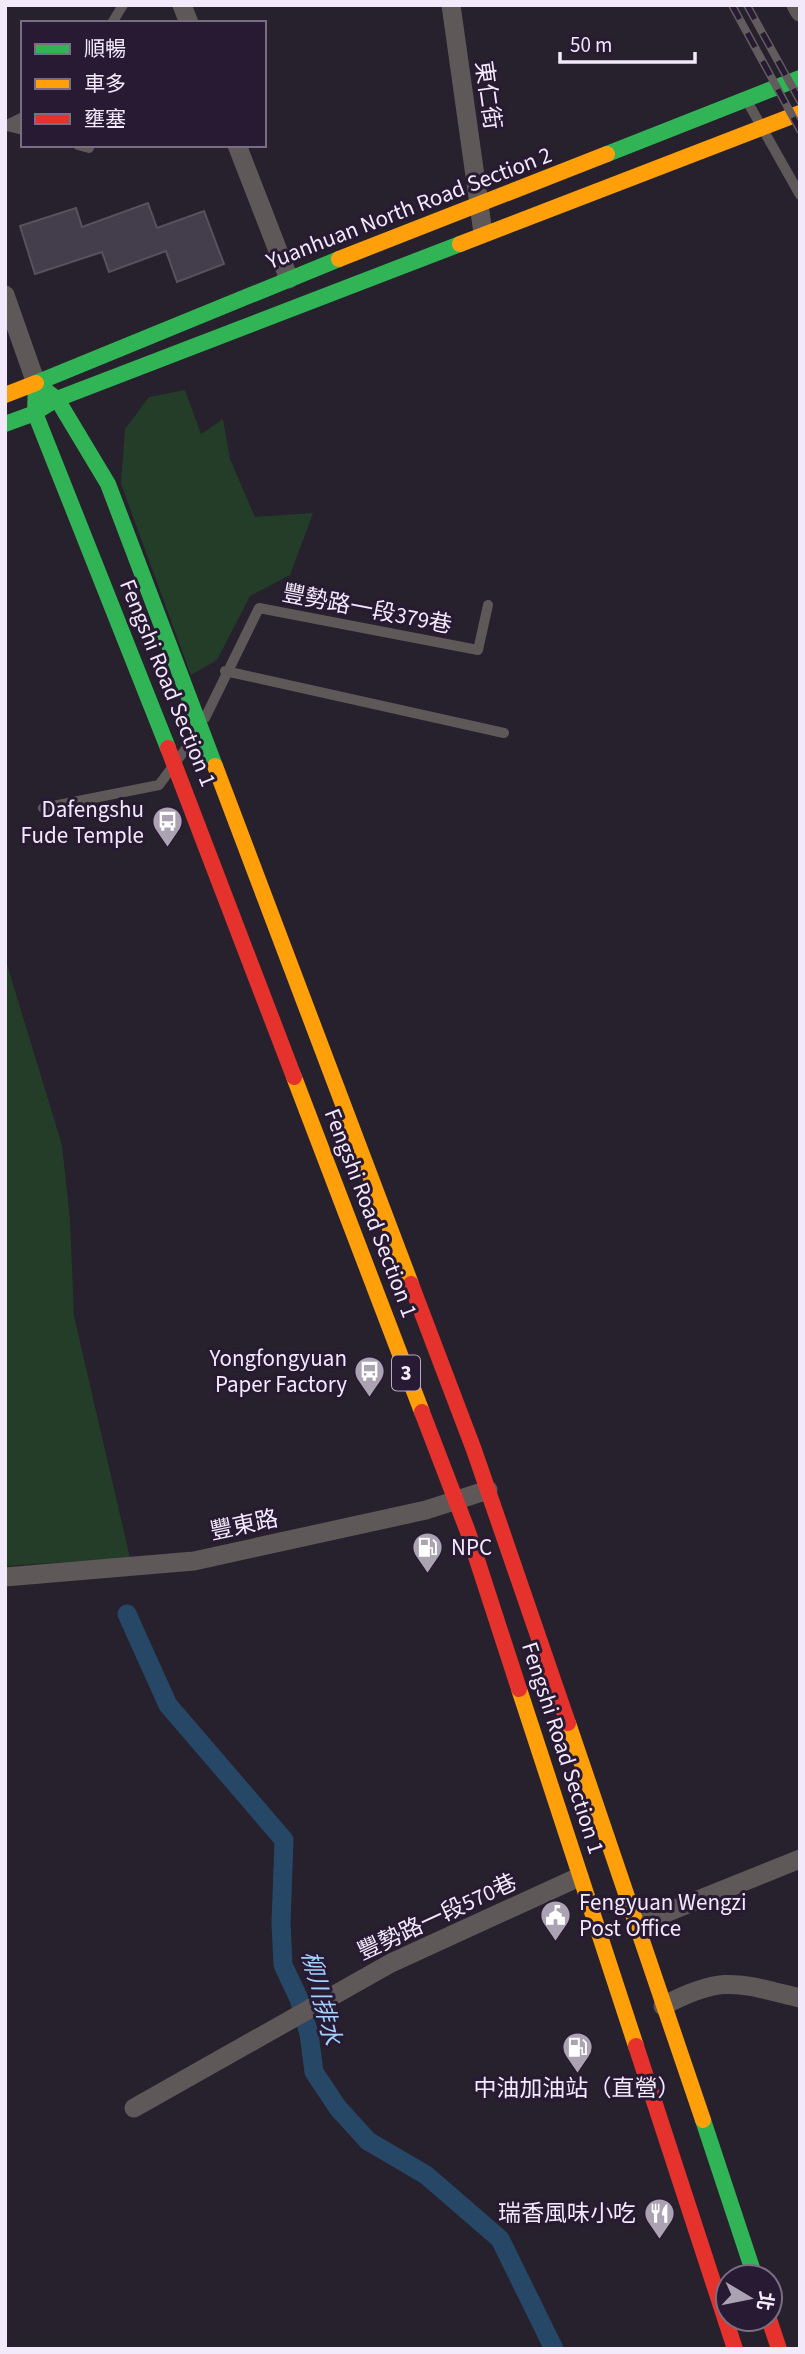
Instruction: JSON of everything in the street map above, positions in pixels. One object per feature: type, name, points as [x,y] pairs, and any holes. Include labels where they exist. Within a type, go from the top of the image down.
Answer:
[{"type":"main road","name":"Yuanhuan North Road Section 2","points":[[5,395],[289,279],[800,78]]},
{"type":"main road","points":[[5,424],[35,412],[57,399],[760,126],[800,113]]},
{"type":"main road","name":"Fengshi Road Section 1","points":[[36,383],[57,399],[108,485],[488,1490],[638,1924],[750,2263]]},
{"type":"main road","name":"Fengshi Road Section 1","points":[[36,383],[35,412],[175,766],[468,1532],[735,2349]]},
{"type":"street","name":"東仁街","points":[[451,5],[483,233]]},
{"type":"street","points":[[796,5],[800,12]]},
{"type":"street","points":[[238,147],[289,279]]},
{"type":"street","name":"Fengshi Road Section 1","points":[[5,295],[36,383]]},
{"type":"street","name":"豐東路","points":[[5,1577],[194,1561],[455,1501],[488,1490]]},
{"type":"street","points":[[638,1924],[800,1859]]},
{"type":"street","name":"豐勢路一段570巷","points":[[134,2108],[391,1963],[579,1877]]},
{"type":"street","points":[[663,2006],[694,1989],[722,1982],[800,1998]]},
{"type":"lane","points":[[113,21],[123,5]]},
{"type":"lane","points":[[747,101],[800,195]]},
{"type":"lane","name":"豐勢路一段379巷","points":[[43,808],[159,785],[200,729],[225,671],[259,608],[478,650],[488,605]]},
{"type":"lane","points":[[225,671],[504,733]]},
{"type":"green space","points":[[185,390],[201,434],[223,419],[230,459],[255,517],[313,513],[290,575],[250,596],[217,660],[191,675],[121,484],[125,429],[149,397]]},
{"type":"green space","points":[[5,958],[62,1145],[70,1220],[74,1316],[130,1558],[5,1566]]},
{"type":"building","points":[[148,203],[157,228],[204,211],[224,264],[177,282],[166,251],[109,272],[102,252],[35,274],[20,226],[76,208],[82,227]]},
{"type":"waterway","name":"柳川排水","points":[[127,1614],[168,1705],[284,1840],[281,1923],[283,1965],[299,1999],[309,2034],[314,2072],[338,2108],[368,2141],[426,2175],[500,2239],[554,2349]]},
{"type":"railway","points":[[732,5],[800,130]]},
{"type":"railway","points":[[747,5],[800,101]]},
{"type":"traffic: fast","points":[[607,154],[800,78]]},
{"type":"traffic: fast","points":[[39,410],[57,399],[460,244]]},
{"type":"traffic: fast","points":[[36,383],[339,259]]},
{"type":"traffic: fast","points":[[36,383],[35,413],[168,748]]},
{"type":"traffic: fast","points":[[36,383],[57,399],[108,484],[215,766]]},
{"type":"traffic: fast","points":[[5,424],[35,413]]},
{"type":"traffic: fast","points":[[703,2120],[750,2263]]},
{"type":"traffic: slow","points":[[460,244],[800,113]]},
{"type":"traffic: slow","points":[[339,259],[607,154]]},
{"type":"traffic: slow","points":[[5,395],[36,383]]},
{"type":"traffic: slow","points":[[215,766],[411,1284]]},
{"type":"traffic: slow","points":[[294,1077],[422,1412]]},
{"type":"traffic: slow","points":[[519,1689],[636,2046]]},
{"type":"traffic: slow","points":[[568,1723],[703,2120]]},
{"type":"traffic: jam","points":[[168,748],[294,1077]]},
{"type":"traffic: jam","points":[[411,1284],[474,1450],[568,1723]]},
{"type":"traffic: jam","points":[[422,1412],[468,1532],[519,1689]]},
{"type":"traffic: jam","points":[[636,2046],[735,2349]]},
{"type":"traffic: jam","points":[[774,2333],[779,2349]]},
{"type":"place","name":"Dafengshu Fude Temple","points":[[167,849]]},
{"type":"place","name":"Yongfongyuan Paper Factory","points":[[370,1398]]},
{"type":"place","name":"NPC","points":[[428,1574]]},
{"type":"place","name":"Fengyuan Wengzi Post Office","points":[[556,1942]]},
{"type":"place","name":"中油加油站（直營）","points":[[577,2074]]},
{"type":"place","name":"瑞香風味小吃","points":[[659,2240]]}]
